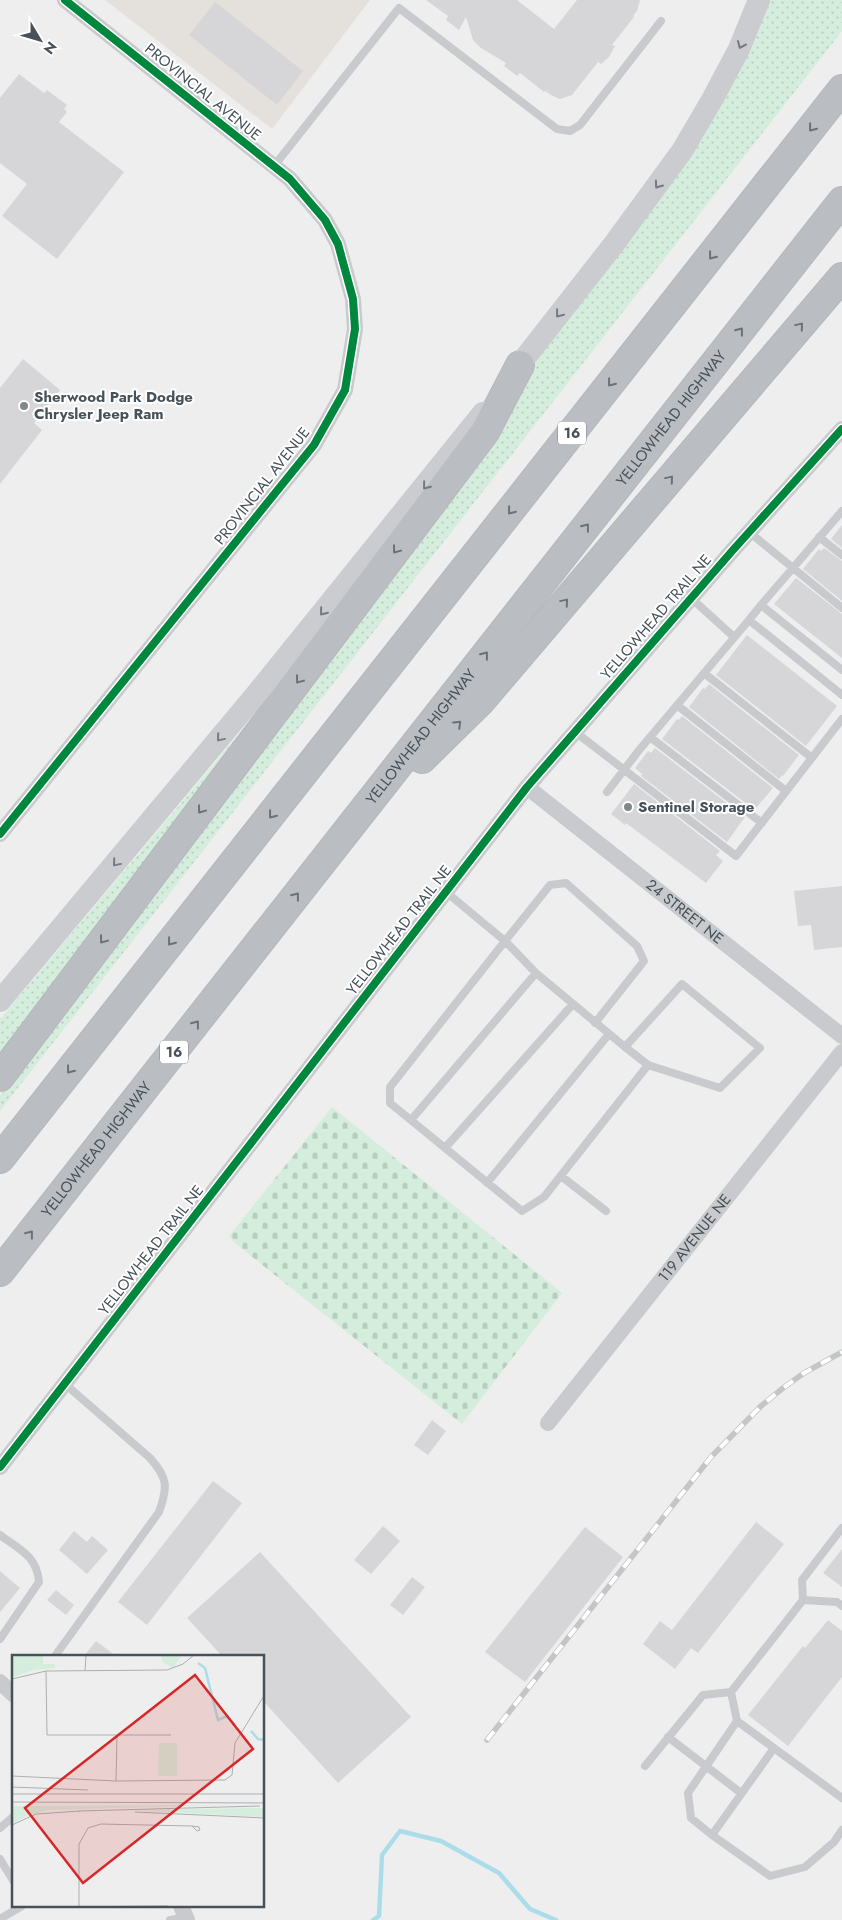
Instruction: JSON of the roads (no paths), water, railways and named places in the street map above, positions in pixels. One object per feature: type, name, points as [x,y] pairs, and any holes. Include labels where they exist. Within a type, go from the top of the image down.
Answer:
[{"type":"highway","name":"16","points":[[0,1159],[842,89]]},
{"type":"highway","name":"YELLOWHEAD HIGHWAY","points":[[0,1272],[842,201]]},
{"type":"highway","points":[[347,831],[481,702],[842,277]]},
{"type":"highway","points":[[0,1077],[485,432],[520,365]]},
{"type":"main road","points":[[0,1001],[258,692],[436,474],[614,244],[682,151],[714,98],[739,49],[759,0]]},
{"type":"street","name":"PROVINCIAL AVENUE","points":[[0,834],[314,445],[345,390],[356,329],[353,299],[338,244],[325,220],[290,179],[65,0]]},
{"type":"street","name":"YELLOWHEAD TRAIL NE","points":[[0,1467],[528,787],[574,731],[842,429]]},
{"type":"street","name":"24 STREET NE","points":[[528,787],[842,1036]]},
{"type":"street","name":"119 AVENUE NE","points":[[548,1424],[842,1052]]},
{"type":"street","points":[[0,1682],[12,1692]]},
{"type":"lane","points":[[274,166],[399,4],[558,129],[570,131],[580,125],[661,21]]},
{"type":"lane","points":[[607,792],[650,737],[760,605],[842,510]]},
{"type":"lane","points":[[749,532],[842,608]]},
{"type":"lane","points":[[819,538],[842,555]]},
{"type":"lane","points":[[691,598],[734,637]]},
{"type":"lane","points":[[760,605],[842,670]]},
{"type":"lane","points":[[749,620],[842,694]]},
{"type":"lane","points":[[704,673],[812,758]]},
{"type":"lane","points":[[677,705],[786,791]]},
{"type":"lane","points":[[574,731],[736,856],[842,719]]},
{"type":"lane","points":[[650,737],[762,823]]},
{"type":"lane","points":[[595,1022],[644,961],[637,946],[566,883],[550,885],[390,1087],[390,1102],[522,1211],[544,1198],[648,1065]]},
{"type":"lane","points":[[446,892],[505,941],[536,973],[609,1034],[625,1047],[648,1065],[720,1088],[760,1048],[682,984],[625,1047]]},
{"type":"lane","points":[[411,1120],[536,973]]},
{"type":"lane","points":[[445,1148],[573,1004]]},
{"type":"lane","points":[[488,1183],[609,1034]]},
{"type":"lane","points":[[561,1176],[606,1211]]},
{"type":"lane","points":[[56,1655],[159,1512],[166,1487],[160,1469],[150,1458],[65,1384]]},
{"type":"lane","points":[[645,1766],[703,1695],[730,1692],[802,1600],[802,1580],[842,1528]]},
{"type":"lane","points":[[0,1535],[29,1556],[38,1571],[39,1582],[0,1639]]},
{"type":"lane","points":[[802,1600],[837,1602],[842,1606]]},
{"type":"lane","points":[[730,1692],[737,1721],[842,1798]]},
{"type":"lane","points":[[737,1721],[688,1793],[691,1818],[770,1876],[805,1867],[834,1842],[842,1830]]},
{"type":"lane","points":[[668,1737],[741,1793]]},
{"type":"lane","points":[[712,1835],[774,1748]]},
{"type":"lane","points":[[0,1828],[12,1818]]},
{"type":"lane","points":[[0,1859],[12,1879]]},
{"type":"lane","points":[[0,1919],[19,1908]]},
{"type":"waterway","points":[[373,1920],[379,1916],[382,1855],[400,1831],[441,1841],[499,1873],[530,1909],[556,1920]]},
{"type":"railway","points":[[487,1740],[711,1457],[761,1406],[783,1388],[804,1373],[842,1352]]},
{"type":"place","name":"Sherwood Park Dodge Chrysler Jeep Ram","points":[[24,406]]},
{"type":"place","name":"Sentinel Storage","points":[[628,807]]}]
